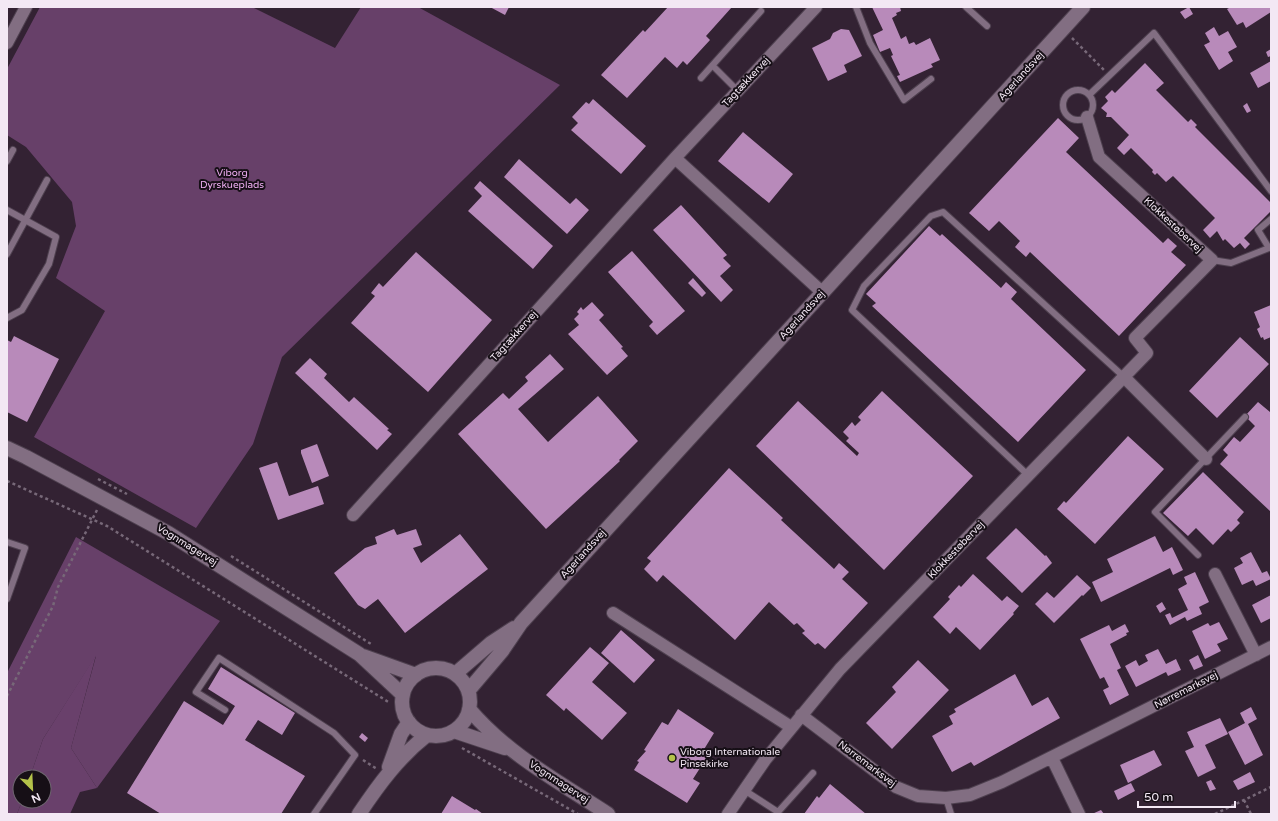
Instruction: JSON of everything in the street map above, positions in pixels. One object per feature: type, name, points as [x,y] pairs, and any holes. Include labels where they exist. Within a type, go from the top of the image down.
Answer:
[{"type":"street","points":[[7,43],[26,7]]},
{"type":"street","name":"Tagtækkervej","points":[[354,515],[676,158],[816,7]]},
{"type":"street","name":"Agerlandsvej","points":[[468,691],[502,651],[521,623],[1083,7]]},
{"type":"street","name":"Klokkestøbervej","points":[[728,814],[791,727],[840,669],[1029,476],[1147,352],[1135,338],[1212,260],[1099,157],[1087,117]]},
{"type":"street","points":[[676,158],[823,293]]},
{"type":"street","points":[[1123,376],[1206,458]]},
{"type":"street","name":"Vognmagervej","points":[[7,448],[168,533],[359,654],[403,695]]},
{"type":"street","points":[[1215,574],[1256,655]]},
{"type":"street","points":[[613,613],[791,727]]},
{"type":"street","name":"Agerlandsvej","points":[[455,674],[491,644],[521,623]]},
{"type":"street","name":"Nørremarksvej","points":[[801,715],[896,787],[918,796],[946,798],[970,795],[1002,782],[1052,758],[1271,647]]},
{"type":"street","name":"Vognmagervej","points":[[359,654],[416,675]]},
{"type":"street","points":[[387,774],[406,716],[403,695],[410,681],[416,675],[435,668],[446,670],[455,674],[463,682],[468,691],[470,709],[461,725],[450,733],[437,736],[427,735],[417,730],[406,716]]},
{"type":"street","name":"Vognmagervej","points":[[470,709],[484,727],[511,750],[608,814]]},
{"type":"street","name":"Vognmagervej","points":[[450,733],[511,750]]},
{"type":"street","points":[[360,814],[387,774],[414,745],[427,735]]},
{"type":"street","points":[[1052,758],[1080,814]]},
{"type":"lane","points":[[856,7],[870,42],[904,100],[931,79]]},
{"type":"lane","points":[[966,7],[987,26]]},
{"type":"lane","points":[[702,78],[761,11]]},
{"type":"lane","points":[[1088,95],[1154,33],[1271,191]]},
{"type":"lane","points":[[712,66],[738,91]]},
{"type":"lane","points":[[1080,90],[1088,95],[1092,99],[1092,109],[1087,117],[1078,120],[1073,119],[1065,113],[1063,104],[1064,99],[1071,92],[1080,90]]},
{"type":"lane","points":[[7,162],[14,150]]},
{"type":"lane","points":[[7,254],[47,180]]},
{"type":"lane","points":[[7,210],[56,237],[49,264],[22,310],[7,318]]},
{"type":"lane","points":[[1029,476],[852,310],[864,286],[932,216],[943,212],[1123,376]]},
{"type":"lane","points":[[1212,260],[1231,263],[1268,248],[1258,230],[1271,219]]},
{"type":"lane","points":[[1198,555],[1154,512],[1245,417]]},
{"type":"lane","points":[[7,542],[25,548],[7,599]]},
{"type":"lane","points":[[225,710],[196,692],[219,658],[334,733],[355,755],[314,814]]},
{"type":"lane","points":[[744,790],[778,812],[813,773]]},
{"type":"lane","points":[[946,798],[951,814]]},
{"type":"path","points":[[1063,30],[1109,75]]},
{"type":"path","points":[[7,481],[107,526],[248,612],[406,716]]},
{"type":"path","points":[[7,696],[53,606],[58,587],[92,519]]},
{"type":"path","points":[[450,733],[462,749],[578,814]]},
{"type":"path","points":[[355,755],[387,774]]},
{"type":"path","points":[[1215,814],[1271,787]]},
{"type":"path","points":[[1244,800],[1251,814]]},
{"type":"green space","name":"Viborg Dyrskueplads","points":[[40,7],[252,7],[335,48],[361,7],[418,7],[560,85],[282,357],[253,444],[196,528],[34,437],[105,311],[56,278],[76,226],[72,202],[26,147],[7,135],[7,69]]},
{"type":"green space","points":[[76,537],[220,621],[97,788],[71,748],[96,656],[43,739],[33,769],[12,769],[12,809],[19,809],[17,814],[7,814],[7,673]]},
{"type":"shaded area","points":[[96,655],[71,748],[97,788],[80,792],[70,814],[17,814],[19,809],[52,809],[52,769],[33,769],[43,739]]},
{"type":"building","points":[[490,7],[509,7],[505,15]]},
{"type":"building","points":[[668,7],[732,7],[706,36],[710,40],[687,65],[683,61],[677,68],[665,57],[627,98],[601,75],[643,30],[645,32]]},
{"type":"building","points":[[872,7],[900,7],[901,11],[896,13],[897,15],[892,18],[901,39],[906,36],[909,44],[914,42],[916,45],[930,38],[940,60],[931,64],[933,67],[900,82],[897,76],[900,75],[891,56],[893,55],[890,48],[880,52],[873,35],[883,30]]},
{"type":"building","points":[[1189,7],[1193,14],[1185,19],[1180,12]]},
{"type":"building","points":[[1231,7],[1271,7],[1271,12],[1246,28],[1243,22],[1237,25],[1227,9]]},
{"type":"building","points":[[1214,27],[1219,36],[1228,31],[1237,47],[1228,52],[1233,61],[1219,70],[1204,45],[1210,42],[1205,33]]},
{"type":"building","points":[[841,29],[849,30],[862,56],[844,65],[847,72],[828,81],[812,48],[830,39],[833,33]]},
{"type":"building","points":[[1271,49],[1271,56],[1268,57],[1266,52]]},
{"type":"building","points":[[1271,61],[1271,81],[1258,88],[1250,73]]},
{"type":"building","points":[[1145,63],[1164,83],[1156,90],[1188,122],[1191,119],[1197,125],[1195,127],[1271,203],[1271,211],[1244,238],[1250,244],[1245,249],[1240,243],[1234,248],[1225,239],[1223,241],[1217,231],[1210,238],[1203,230],[1215,218],[1173,176],[1166,182],[1157,173],[1155,175],[1152,172],[1153,170],[1131,148],[1124,155],[1117,148],[1129,135],[1111,117],[1106,117],[1107,113],[1101,108],[1108,101],[1105,97],[1112,90],[1115,93]]},
{"type":"building","points":[[593,99],[646,146],[621,174],[571,130],[578,123],[572,117],[586,102],[589,104]]},
{"type":"building","points":[[1247,103],[1251,111],[1247,113],[1243,106]]},
{"type":"building","points":[[1058,118],[1079,138],[1066,152],[1163,243],[1168,238],[1177,246],[1171,252],[1186,265],[1119,336],[1030,252],[1026,257],[1015,247],[1020,241],[999,221],[989,231],[969,213]]},
{"type":"building","points":[[743,132],[793,174],[769,203],[718,161]]},
{"type":"building","points":[[519,159],[570,204],[576,198],[589,210],[567,234],[504,177]]},
{"type":"building","points":[[480,181],[553,246],[533,269],[468,211],[482,196],[474,188]]},
{"type":"building","points":[[681,205],[727,255],[723,258],[731,266],[720,276],[733,290],[721,302],[653,230]]},
{"type":"building","points":[[929,226],[940,236],[942,234],[1001,288],[1006,282],[1017,292],[1011,299],[1086,370],[1018,442],[872,306],[876,303],[866,294]]},
{"type":"building","points":[[632,251],[685,311],[657,335],[649,326],[653,322],[608,272]]},
{"type":"building","points":[[416,252],[492,320],[428,392],[351,323],[375,296],[371,293],[379,283],[383,287]]},
{"type":"building","points":[[693,278],[706,293],[702,297],[688,283]]},
{"type":"building","points":[[592,302],[604,315],[599,320],[623,347],[621,348],[628,356],[607,375],[568,334],[579,325],[574,319],[579,314],[577,312],[581,307],[583,310]]},
{"type":"building","points":[[1271,305],[1271,337],[1264,340],[1263,337],[1261,338],[1257,329],[1260,327],[1254,312]]},
{"type":"building","points":[[14,336],[59,359],[27,422],[7,412],[7,340],[11,342]]},
{"type":"building","points":[[1240,337],[1269,364],[1217,418],[1189,391]]},
{"type":"building","points":[[550,354],[564,369],[518,409],[548,442],[598,396],[638,441],[619,460],[620,461],[546,529],[458,434],[503,393],[509,399],[528,381],[525,377]]},
{"type":"building","points":[[310,358],[327,374],[324,378],[349,402],[354,397],[389,429],[387,430],[392,434],[377,450],[295,373]]},
{"type":"building","points":[[882,391],[973,476],[884,570],[756,446],[798,401],[857,456],[859,453],[846,441],[849,438],[843,432],[852,422],[855,426],[861,420],[858,417]]},
{"type":"building","points":[[1258,402],[1270,412],[1271,410],[1271,512],[1220,464],[1228,455],[1223,450],[1234,437],[1240,442],[1255,426],[1245,416]]},
{"type":"building","points":[[1128,436],[1164,469],[1095,544],[1057,509],[1064,501],[1066,503]]},
{"type":"building","points":[[317,444],[329,476],[312,483],[301,450]]},
{"type":"building","points":[[277,462],[289,496],[318,486],[324,504],[278,520],[259,468]]},
{"type":"building","points":[[729,468],[783,518],[781,520],[834,569],[839,563],[849,572],[842,579],[868,603],[825,649],[818,643],[815,645],[802,633],[805,631],[797,623],[794,625],[769,602],[735,640],[663,575],[657,582],[644,569],[651,561],[647,558]]},
{"type":"building","points":[[1203,472],[1244,512],[1237,520],[1240,523],[1231,532],[1228,529],[1213,545],[1196,528],[1188,536],[1163,513]]},
{"type":"building","points":[[1016,528],[1045,556],[1046,555],[1052,563],[1022,593],[986,558]]},
{"type":"building","points":[[394,529],[397,535],[416,529],[422,545],[413,548],[421,563],[460,534],[488,569],[405,633],[378,599],[365,609],[358,605],[334,573],[365,548],[377,544],[375,537]]},
{"type":"building","points":[[1155,536],[1163,552],[1172,547],[1183,570],[1173,575],[1170,568],[1101,602],[1092,582],[1113,572],[1107,559]]},
{"type":"building","points":[[1251,552],[1262,573],[1267,571],[1271,579],[1256,586],[1253,580],[1242,585],[1234,568],[1243,563],[1240,558]]},
{"type":"building","points":[[1195,572],[1209,602],[1199,607],[1202,614],[1187,621],[1185,617],[1170,625],[1165,615],[1170,613],[1172,618],[1188,610],[1178,589],[1187,584],[1184,577]]},
{"type":"building","points":[[973,574],[1002,601],[1007,596],[1019,606],[1013,613],[1014,614],[980,650],[956,627],[950,634],[933,617],[950,599],[948,597],[959,585],[961,587]]},
{"type":"building","points":[[1077,575],[1091,588],[1054,623],[1035,604],[1047,592],[1054,598]]},
{"type":"building","points":[[1271,595],[1271,618],[1261,623],[1252,605]]},
{"type":"building","points":[[1162,602],[1166,609],[1160,613],[1156,606]]},
{"type":"building","points":[[1219,622],[1228,639],[1217,644],[1221,651],[1205,659],[1192,631],[1208,623],[1210,626]]},
{"type":"building","points":[[1125,624],[1129,632],[1126,633],[1127,635],[1110,644],[1121,668],[1117,670],[1129,695],[1110,705],[1103,690],[1109,687],[1104,677],[1100,679],[1080,639],[1109,625],[1112,631]]},
{"type":"building","points":[[621,630],[655,660],[634,683],[601,653]]},
{"type":"building","points":[[590,647],[609,663],[592,682],[627,713],[602,740],[566,708],[564,711],[546,695]]},
{"type":"building","points":[[1158,649],[1166,664],[1176,659],[1181,670],[1168,676],[1166,672],[1136,687],[1125,666],[1136,660],[1139,666],[1148,661],[1145,655]]},
{"type":"building","points":[[1198,655],[1203,666],[1194,670],[1189,660]]},
{"type":"building","points":[[918,660],[949,690],[892,749],[866,723],[896,692],[892,687]]},
{"type":"building","points":[[221,667],[295,713],[282,735],[258,720],[245,740],[305,776],[281,814],[161,814],[127,793],[184,701],[223,725],[235,706],[208,689]]},
{"type":"building","points":[[1015,674],[1032,706],[1048,697],[1060,718],[974,766],[971,762],[952,772],[932,736],[953,724],[949,716],[956,712],[954,709]]},
{"type":"building","points":[[1251,707],[1257,719],[1248,724],[1263,755],[1245,765],[1228,732],[1245,723],[1240,713]]},
{"type":"building","name":"Viborg Internationale Pinsekirke","points":[[678,709],[714,733],[703,751],[709,754],[693,779],[700,783],[687,803],[634,770],[639,762],[637,761],[646,751],[644,750],[662,722],[668,725]]},
{"type":"building","points":[[1220,718],[1228,734],[1205,745],[1216,768],[1198,777],[1185,751],[1194,747],[1187,732]]},
{"type":"building","points":[[362,733],[368,738],[365,742],[359,737]]},
{"type":"building","points":[[1154,750],[1162,765],[1128,783],[1120,765]]},
{"type":"building","points":[[1250,772],[1255,782],[1238,790],[1233,781]]},
{"type":"building","points":[[1211,780],[1216,789],[1210,791],[1206,782]]},
{"type":"building","points":[[1131,783],[1135,791],[1118,800],[1114,791]]},
{"type":"building","points":[[830,784],[866,814],[804,814],[817,796],[819,798]]},
{"type":"building","points":[[452,796],[475,810],[476,809],[483,814],[441,814]]},
{"type":"building","points":[[1101,810],[1104,814],[1092,814]]},
{"type":"place","name":"Viborg Internationale Pinsekirke","points":[[672,758]]}]
